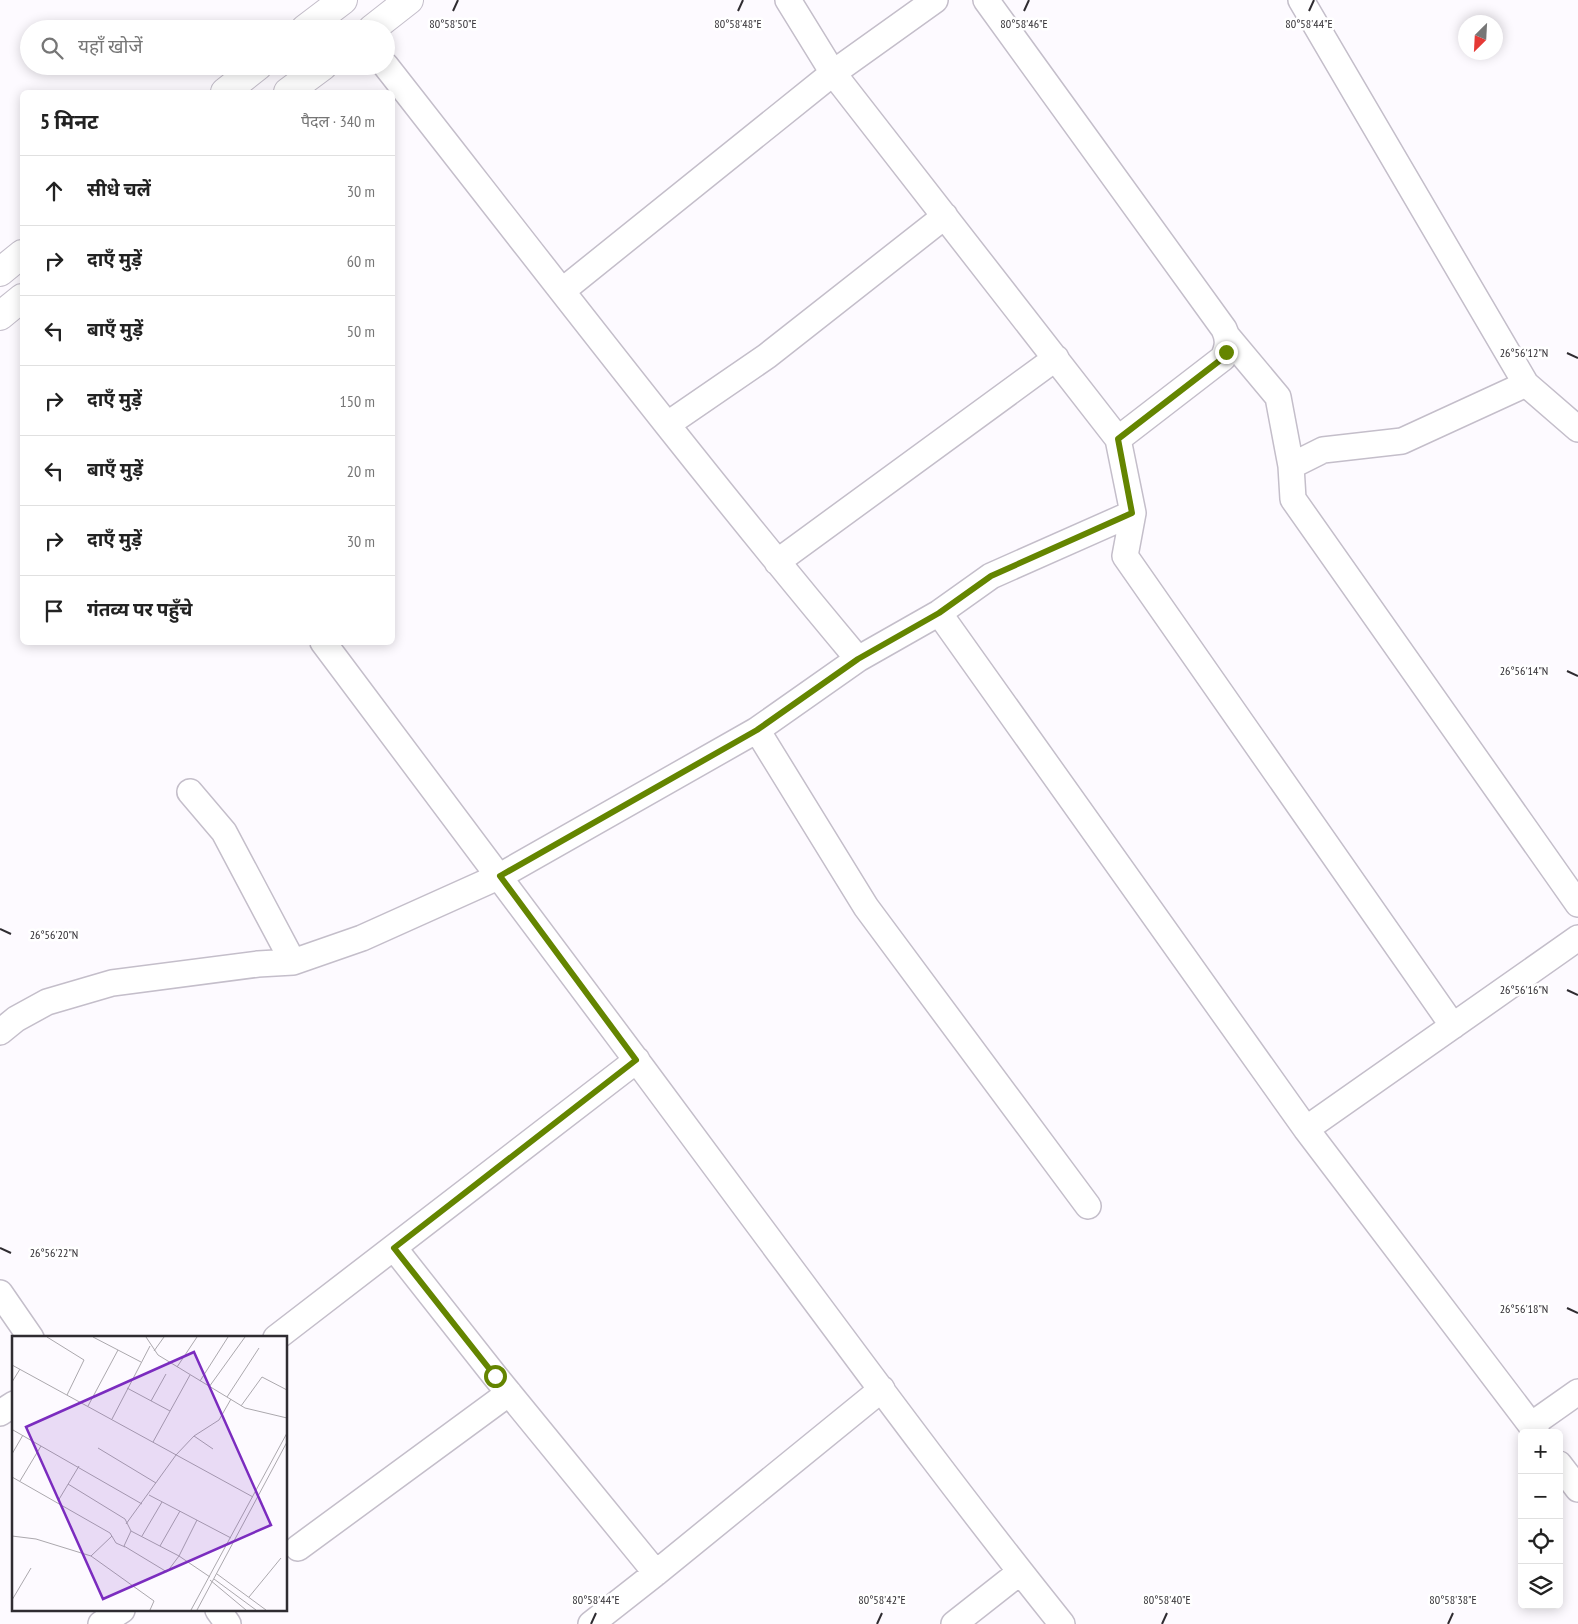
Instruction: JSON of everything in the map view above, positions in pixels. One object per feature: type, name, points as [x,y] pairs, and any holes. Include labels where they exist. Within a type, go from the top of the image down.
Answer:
[{"type":"main road","points":[[317,20],[343,0]]},
{"type":"main road","points":[[384,20],[410,0]]},
{"type":"main road","points":[[228,90],[247,75]]},
{"type":"main road","points":[[291,90],[310,75]]},
{"type":"main road","points":[[0,272],[20,256]]},
{"type":"main road","points":[[0,316],[20,300]]},
{"type":"street","points":[[788,0],[833,73],[1118,439],[1132,513],[1124,556],[1453,1026]]},
{"type":"street","points":[[562,291],[833,73],[935,0]]},
{"type":"street","points":[[986,0],[1224,329],[1227,336],[1278,397],[1291,466],[1293,499],[1578,904]]},
{"type":"street","points":[[1301,0],[1526,384],[1578,429]]},
{"type":"street","points":[[393,75],[777,562],[858,659]]},
{"type":"street","points":[[668,424],[767,356],[945,216]]},
{"type":"street","points":[[1118,439],[1223,358],[1227,349],[1227,336]]},
{"type":"street","points":[[777,562],[1056,358]]},
{"type":"street","points":[[1291,466],[1324,450],[1402,441],[1526,384]]},
{"type":"street","points":[[0,1032],[46,1002],[112,983],[258,964],[293,962],[362,938],[500,876],[757,730],[858,659],[939,613],[991,576],[1132,513]]},
{"type":"street","points":[[939,613],[1306,1129],[1534,1429],[1578,1392]]},
{"type":"street","points":[[325,645],[500,876],[882,1389],[1020,1572],[1062,1624]]},
{"type":"street","points":[[757,730],[866,907],[1088,1206]]},
{"type":"street","points":[[190,792],[224,832],[293,962]]},
{"type":"street","points":[[1306,1129],[1578,938]]},
{"type":"street","points":[[279,1336],[636,1060]]},
{"type":"street","points":[[394,1248],[656,1573]]},
{"type":"street","points":[[1,1297],[30,1336]]},
{"type":"street","points":[[591,1624],[882,1389]]},
{"type":"street","points":[[298,1548],[510,1393]]},
{"type":"street","points":[[0,1413],[12,1405]]},
{"type":"street","points":[[1563,1469],[1578,1490]]},
{"type":"street","points":[[954,1624],[1020,1572]]},
{"type":"street","points":[[101,1624],[119,1612]]},
{"type":"street","points":[[219,1612],[228,1624]]},
{"type":"route","points":[[495,1376],[394,1248],[636,1060],[500,876],[757,730],[858,659],[939,613],[991,576],[1132,513],[1118,439],[1223,358],[1226,352]]}]
